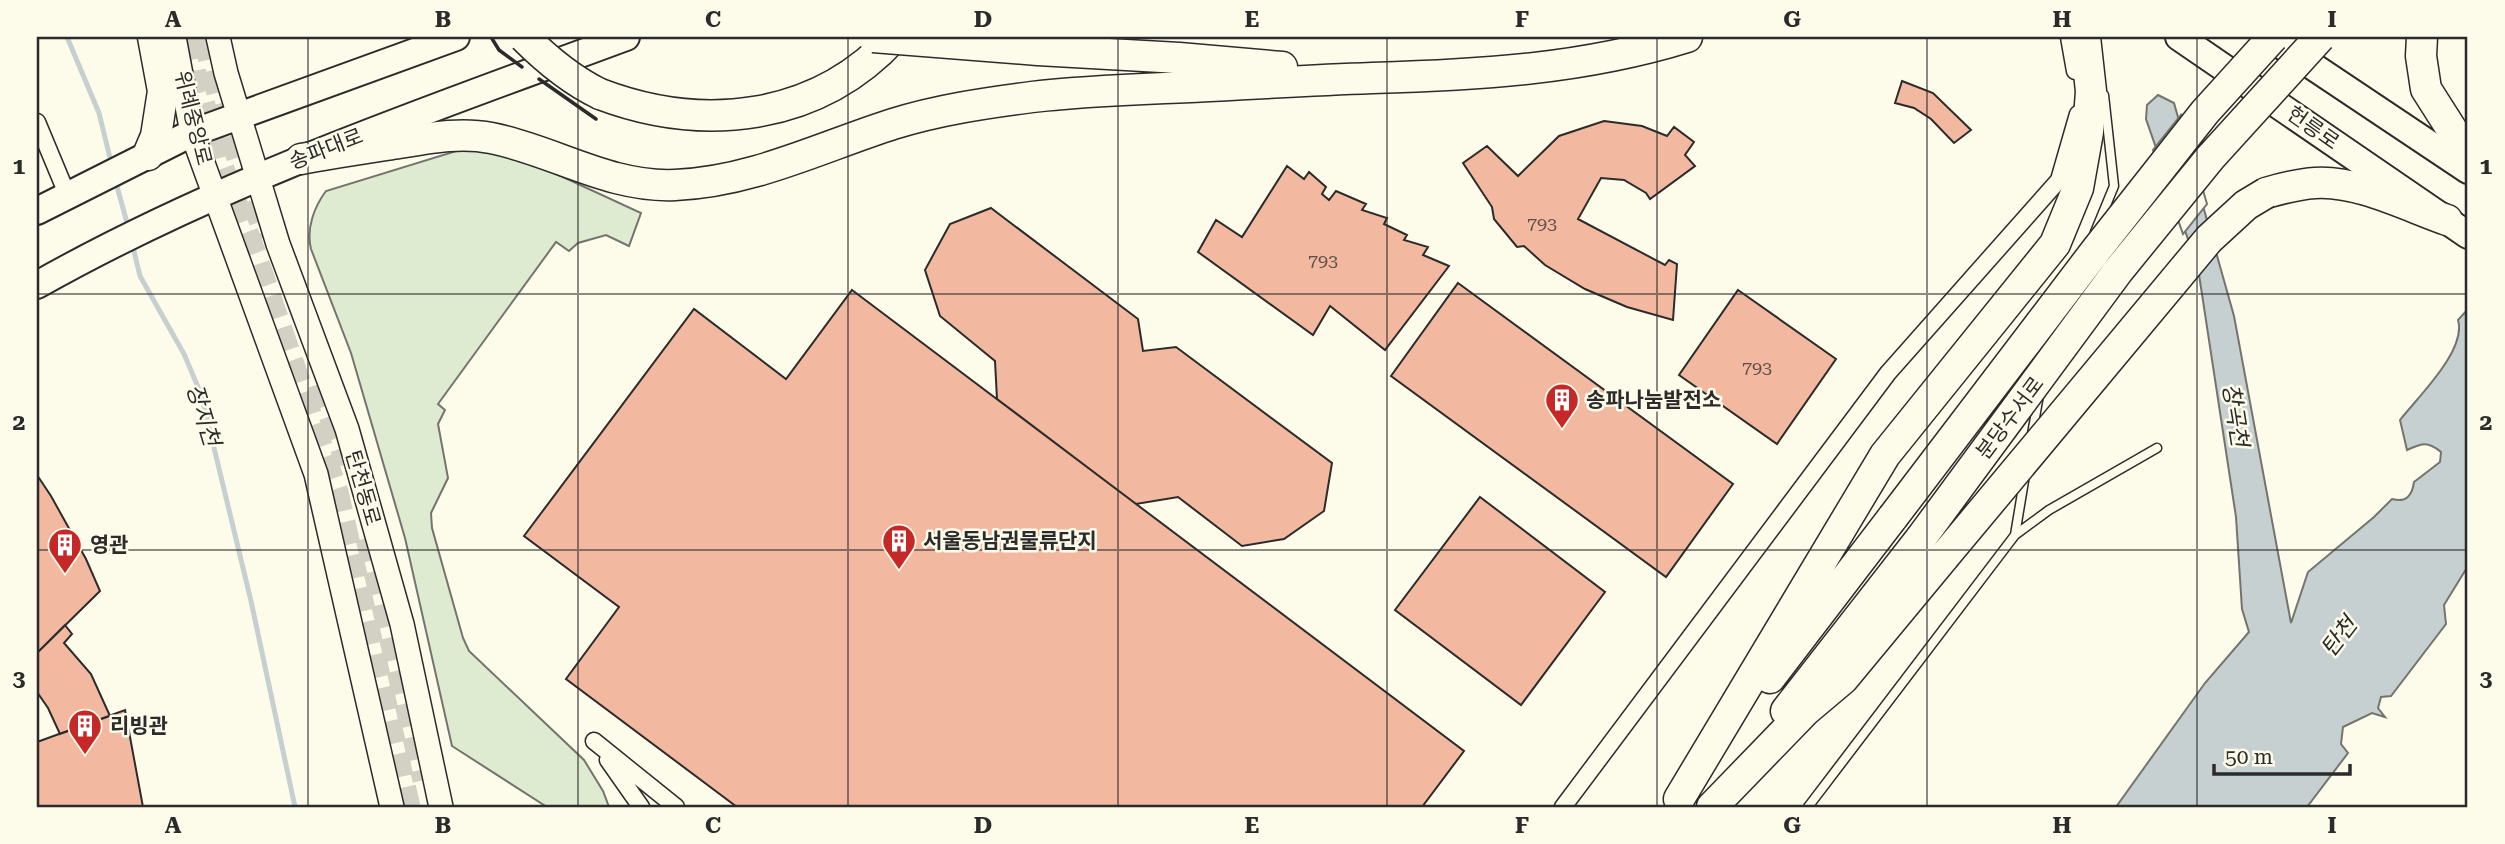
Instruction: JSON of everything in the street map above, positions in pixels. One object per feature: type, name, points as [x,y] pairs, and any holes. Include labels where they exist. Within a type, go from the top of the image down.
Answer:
[{"type":"highway","points":[[140,159],[156,136],[163,91],[153,37]]},
{"type":"highway","points":[[524,37],[584,87],[600,94],[640,108],[685,116],[722,117],[769,110],[806,98],[876,57],[894,37]]},
{"type":"highway","points":[[873,37],[1405,77]]},
{"type":"highway","points":[[301,159],[441,136],[474,135],[502,140],[625,180],[661,185],[689,184],[715,181],[759,170],[904,120],[1032,97],[1140,89],[1489,73],[1563,65],[1626,54],[1687,37]]},
{"type":"highway","points":[[1676,803],[1885,455],[2055,244],[2078,188],[2088,132],[2091,91],[2085,37]]},
{"type":"highway","name":"분당수서로","points":[[1676,803],[2097,249],[2205,112],[2271,37]]},
{"type":"highway","name":"분당수서로","points":[[1711,807],[1921,538],[2118,271],[2210,158],[2320,37]]},
{"type":"highway","points":[[2422,37],[2421,56],[2426,89],[2468,155]]},
{"type":"highway","points":[[1711,807],[1805,711],[1843,679],[2209,239],[2246,205],[2266,194],[2292,185],[2318,182],[2354,187],[2457,228]]},
{"type":"main road","name":"위례중앙로","points":[[174,37],[192,133],[215,197]]},
{"type":"main road","name":"위례중앙로","points":[[218,37],[257,177]]},
{"type":"main road","points":[[37,211],[192,133],[456,37]]},
{"type":"main road","name":"송파대로","points":[[37,285],[78,262],[257,177],[626,37]]},
{"type":"main road","name":"헌릉로","points":[[2179,37],[2457,228]]},
{"type":"main road","points":[[2271,37],[2468,170]]},
{"type":"main road","name":"탄천동로","points":[[257,177],[278,244],[347,429],[402,624],[441,807]]},
{"type":"main road","name":"탄천동로","points":[[215,197],[316,474],[392,807]]},
{"type":"street","points":[[1563,807],[1888,373],[2059,180],[2080,108],[2069,37]]},
{"type":"street","points":[[37,122],[73,191]]},
{"type":"street","points":[[641,807],[594,741],[676,807]]},
{"type":"lane","points":[[2059,317],[2114,186],[2102,82]]},
{"type":"lane","points":[[2015,535],[2046,354]]},
{"type":"lane","points":[[1808,807],[2015,535],[2049,510],[2157,448]]},
{"type":"green space","points":[[466,148],[524,159],[641,213],[629,246],[606,235],[578,243],[569,251],[556,242],[438,404],[445,410],[438,424],[448,478],[431,513],[432,528],[469,651],[584,760],[603,791],[609,807],[547,807],[452,746],[405,538],[351,353],[311,249],[312,218],[326,191]]},
{"type":"water","name":"탄천","points":[[2158,95],[2174,103],[2234,316],[2291,623],[2308,572],[2392,499],[2405,499],[2412,491],[2414,482],[2440,462],[2441,452],[2432,446],[2421,445],[2407,450],[2400,420],[2448,359],[2459,332],[2458,320],[2468,309],[2468,566],[2444,605],[2446,624],[2391,696],[2381,697],[2378,708],[2385,717],[2372,713],[2343,727],[2341,744],[2348,753],[2307,807],[2116,807],[2205,683],[2249,632],[2242,609],[2236,517],[2198,268],[2146,119],[2147,105]]},
{"type":"pier","points":[[2181,115],[2207,204],[2183,234],[2153,150]]},
{"type":"building","points":[[1902,81],[1933,93],[1971,130],[1954,143],[1931,119],[1914,108],[1895,103]]},
{"type":"building","points":[[1604,121],[1642,126],[1667,136],[1674,127],[1694,142],[1685,155],[1695,166],[1650,199],[1646,193],[1624,180],[1601,178],[1578,219],[1665,265],[1669,260],[1677,264],[1673,320],[1627,307],[1585,289],[1545,265],[1524,246],[1517,247],[1494,219],[1492,207],[1463,163],[1487,146],[1518,176],[1559,136]]},
{"type":"building","points":[[1287,166],[1304,179],[1309,172],[1326,187],[1322,194],[1329,200],[1336,191],[1366,204],[1362,210],[1387,218],[1384,224],[1407,235],[1404,240],[1428,247],[1423,255],[1449,266],[1385,350],[1330,306],[1313,335],[1198,252],[1216,220],[1242,237]]},
{"type":"building","points":[[991,208],[1138,319],[1143,351],[1176,347],[1332,463],[1324,511],[1284,539],[1242,546],[1178,497],[1136,504],[997,399],[995,361],[940,316],[925,270],[950,224]]},
{"type":"building","name":"송파나눔발전소","points":[[1458,283],[1733,484],[1666,577],[1391,376]]},
{"type":"building","name":"서울동남권물류단지","points":[[852,290],[1464,751],[1422,807],[737,807],[566,679],[619,607],[524,536],[694,309],[786,379]]},
{"type":"building","points":[[1738,290],[1836,359],[1777,444],[1679,375]]},
{"type":"building","name":"영관","points":[[37,475],[86,559],[100,591],[37,653]]},
{"type":"building","points":[[1480,497],[1605,592],[1521,705],[1395,610]]},
{"type":"building","points":[[65,625],[72,634],[64,643],[91,674],[110,716],[60,734],[37,692],[37,653]]},
{"type":"building","name":"리빙관","points":[[125,710],[143,807],[37,807],[37,742]]},
{"type":"waterway","name":"장지천","points":[[67,37],[99,113],[112,166]]},
{"type":"waterway","name":"장지천","points":[[115,179],[129,230]]},
{"type":"waterway","name":"장지천","points":[[132,243],[140,276],[184,354],[201,394],[251,601],[295,807]]},
{"type":"tunnel","points":[[189,37],[195,74],[220,161],[337,492],[409,807]]},
{"type":"tunnel","points":[[205,37],[224,113],[266,237]]},
{"type":"tunnel","points":[[319,384],[347,464]]},
{"type":"tunnel","points":[[367,538],[424,780]]},
{"type":"wall","points":[[491,37],[499,50],[522,67]]},
{"type":"wall","points":[[539,79],[596,119]]},
{"type":"place","name":"송파나눔발전소","points":[[1562,430]]},
{"type":"place","name":"서울동남권물류단지","points":[[899,571]]},
{"type":"place","name":"영관","points":[[65,575]]},
{"type":"place","name":"리빙관","points":[[85,756]]},
{"type":"water label","name":"창곡천","points":[[2235,415]]}]
